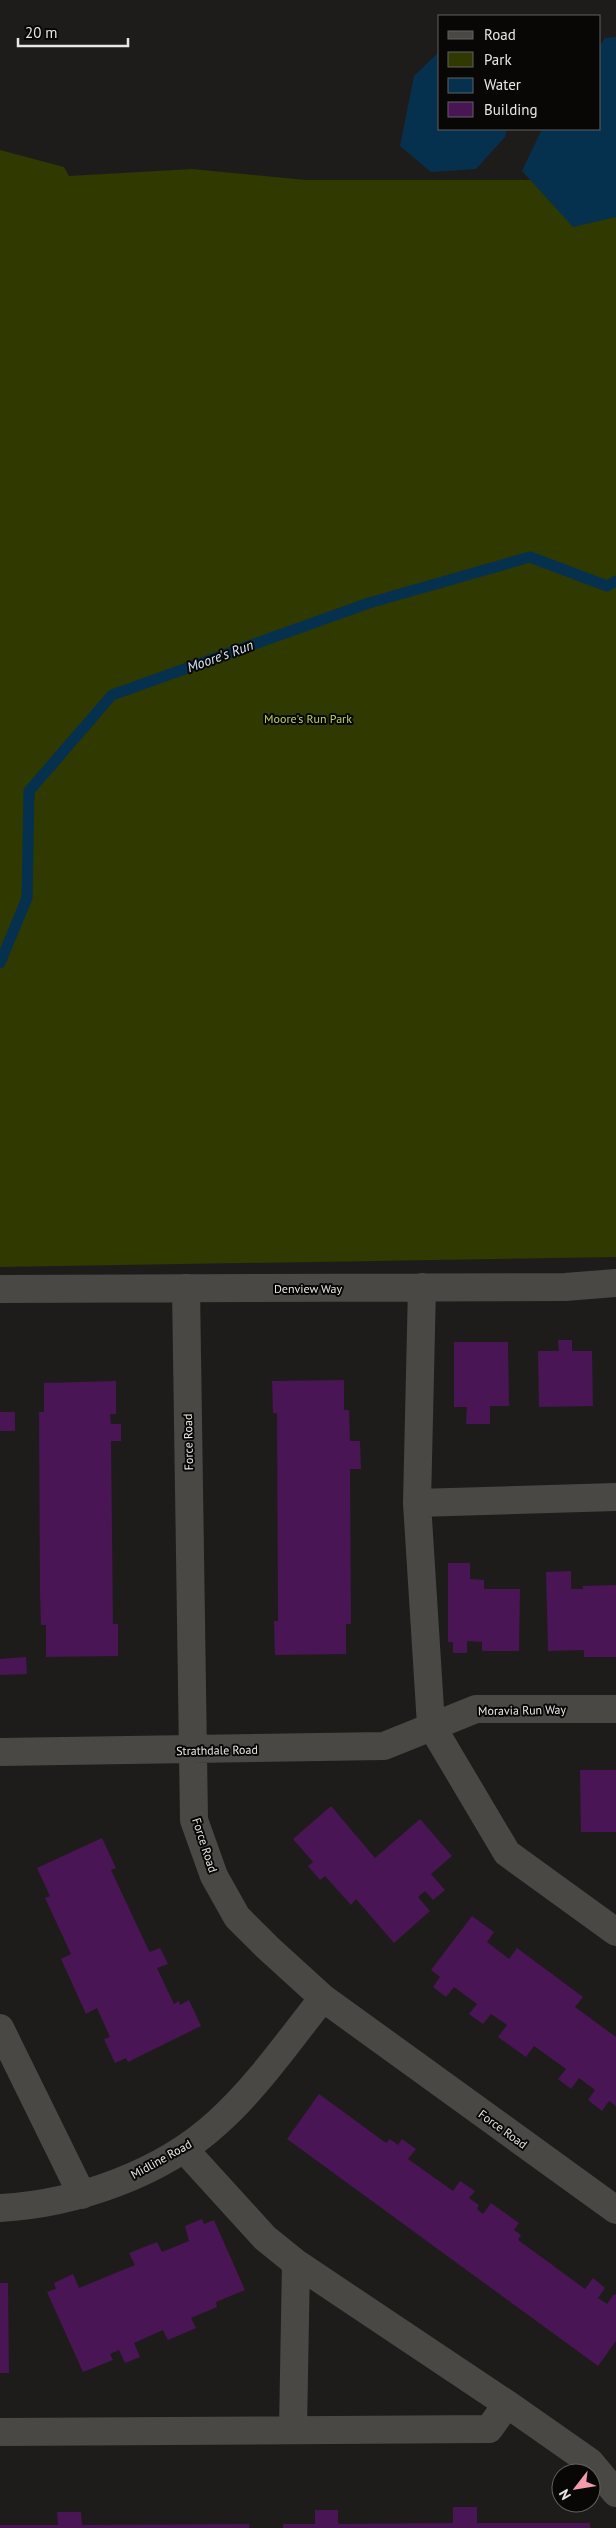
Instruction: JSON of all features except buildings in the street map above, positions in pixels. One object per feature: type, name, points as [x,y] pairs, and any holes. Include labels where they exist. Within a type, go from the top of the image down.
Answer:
[{"type":"street","name":"Denview Way","points":[[0,1289],[565,1287],[616,1282]]},
{"type":"street","points":[[422,1287],[417,1503],[431,1725],[506,1853],[616,1932]]},
{"type":"street","name":"Force Road","points":[[186,1288],[194,1820],[214,1876],[237,1917],[323,1998],[616,2210]]},
{"type":"street","points":[[417,1503],[616,1497]]},
{"type":"street","name":"Moravia Run Way","points":[[431,1725],[476,1709],[616,1709]]},
{"type":"street","name":"Strathdale Road","points":[[0,1752],[384,1746],[431,1725]]},
{"type":"street","name":"Midline Road","points":[[0,2208],[35,2206],[82,2195],[124,2180],[184,2149],[218,2122],[254,2085],[323,1998]]},
{"type":"street","points":[[0,2028],[82,2195]]},
{"type":"street","points":[[184,2149],[265,2238],[296,2263],[507,2404],[590,2462],[616,2493]]},
{"type":"street","points":[[293,2430],[296,2263]]},
{"type":"street","points":[[0,2432],[489,2429],[507,2404]]},
{"type":"green space","name":"Moore's Run Park","points":[[0,150],[64,167],[69,176],[192,169],[306,180],[539,180],[616,173],[616,1257],[0,1267]]},
{"type":"water","points":[[616,37],[616,217],[573,227],[522,171],[542,130],[601,130],[601,44],[605,38]]},
{"type":"water","points":[[438,53],[438,130],[507,130],[505,137],[476,169],[431,172],[400,146],[414,76]]},
{"type":"waterway","name":"Moore's Run","points":[[0,963],[27,898],[29,791],[112,695],[369,603],[530,557],[607,586],[616,581]]}]
